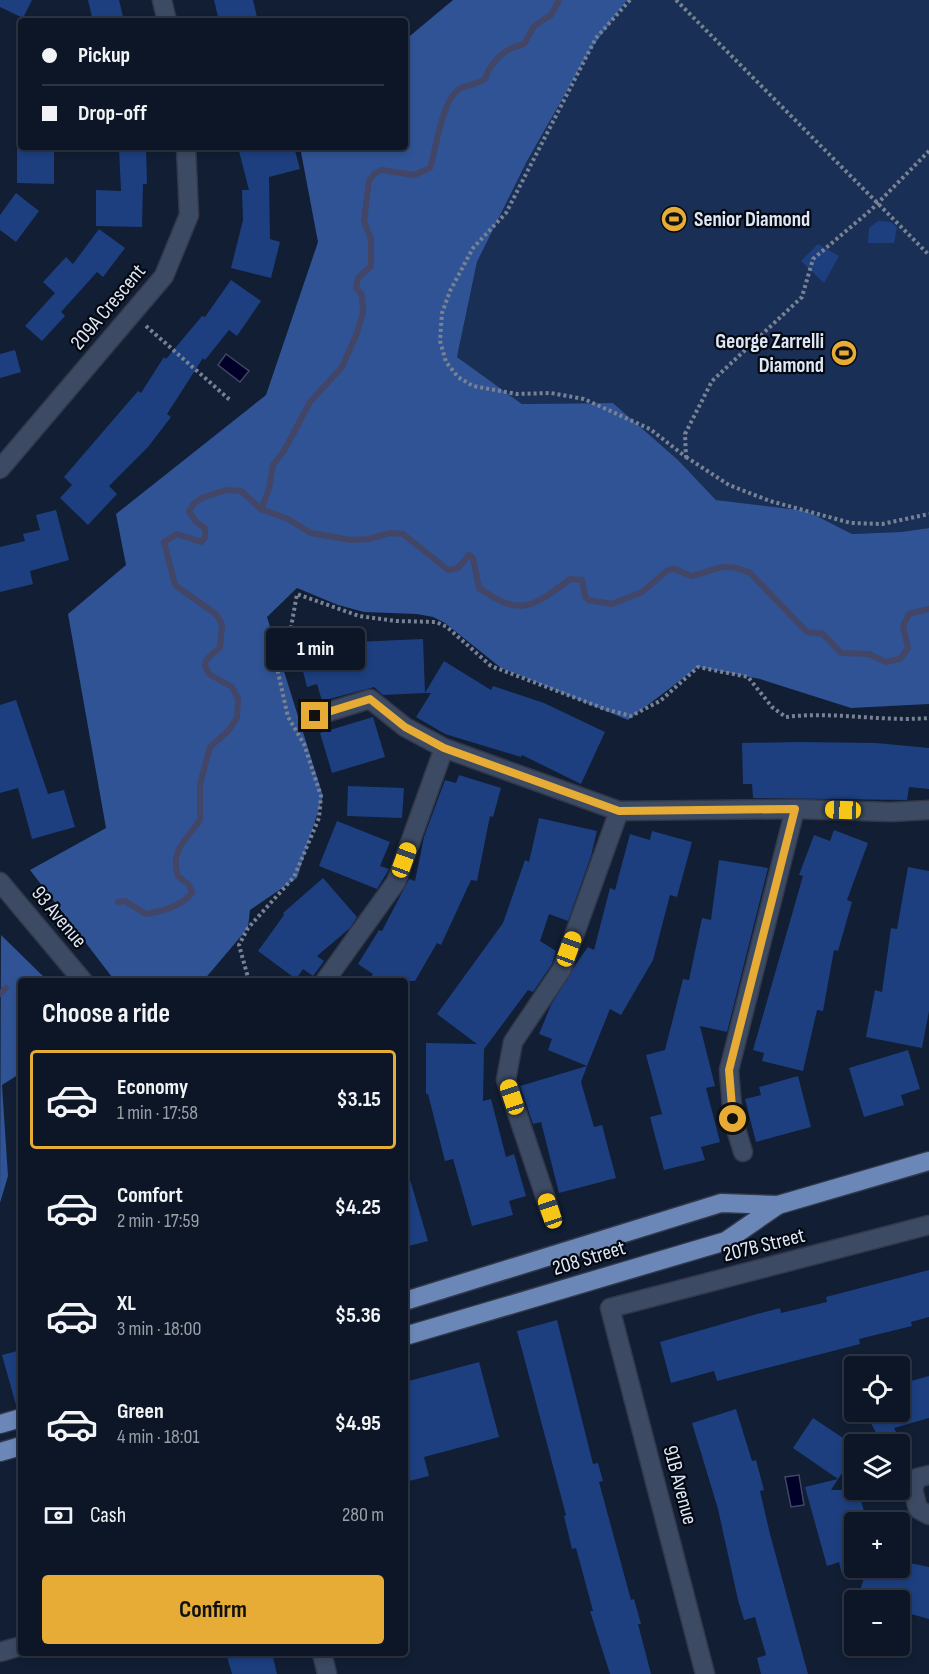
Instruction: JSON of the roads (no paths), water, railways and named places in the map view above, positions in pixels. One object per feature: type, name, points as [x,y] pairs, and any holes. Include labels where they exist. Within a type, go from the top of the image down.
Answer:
[{"type":"main road","name":"208 Street","points":[[408,1335],[726,1240],[778,1205],[929,1161]]},
{"type":"main road","name":"208 Street","points":[[408,1300],[721,1203],[778,1205]]},
{"type":"main road","points":[[0,1424],[18,1419]]},
{"type":"main road","points":[[0,1452],[18,1447]]},
{"type":"street","points":[[162,0],[166,18]]},
{"type":"street","name":"209A Crescent","points":[[0,469],[164,276],[189,215],[186,150]]},
{"type":"street","points":[[315,716],[370,699],[405,727],[444,748],[619,811],[795,809],[891,812],[929,810]]},
{"type":"street","points":[[327,978],[396,882],[444,748]]},
{"type":"street","points":[[743,1152],[733,1119],[729,1070],[795,809]]},
{"type":"street","points":[[550,1211],[506,1080],[513,1042],[562,969],[619,811]]},
{"type":"street","name":"93 Avenue","points":[[0,882],[80,978]]},
{"type":"street","name":"207B Street","points":[[610,1308],[929,1225]]},
{"type":"street","name":"91B Avenue","points":[[610,1308],[705,1674]]},
{"type":"street","points":[[929,1475],[917,1478],[913,1489],[918,1509],[929,1515]]},
{"type":"street","points":[[0,1652],[18,1647]]},
{"type":"street","points":[[323,1656],[327,1674]]},
{"type":"waterway","points":[[261,509],[269,489],[273,465],[284,451],[310,402],[342,367],[357,333],[363,312],[362,295],[356,288],[358,278],[371,266],[371,239],[364,222],[369,181],[375,173],[382,170],[414,175],[430,168],[440,126],[453,95],[459,89],[485,79],[495,61],[505,52],[524,44],[534,26],[551,15],[559,0]]},
{"type":"waterway","points":[[118,902],[125,901],[146,914],[177,905],[192,893],[189,885],[178,876],[176,859],[185,839],[200,820],[200,784],[210,747],[228,731],[237,718],[238,699],[232,687],[209,674],[205,666],[206,660],[220,647],[222,625],[217,615],[175,585],[164,542],[177,534],[201,542],[205,538],[205,528],[195,521],[189,511],[194,503],[204,497],[226,490],[241,491],[261,509],[288,519],[311,533],[350,540],[369,539],[390,533],[403,534],[448,570],[458,568],[469,555],[473,558],[479,588],[505,603],[516,606],[526,605],[546,597],[570,579],[582,580],[588,600],[612,604],[642,592],[668,570],[675,569],[691,576],[719,568],[733,567],[750,573],[807,632],[823,634],[841,653],[869,654],[886,662],[900,659],[908,648],[903,626],[909,614],[929,609]]},
{"type":"waterway","points":[[0,994],[6,988]]},
{"type":"place","name":"Senior Diamond","points":[[674,219]]},
{"type":"place","name":"George Zarrelli Diamond","points":[[844,353]]}]
